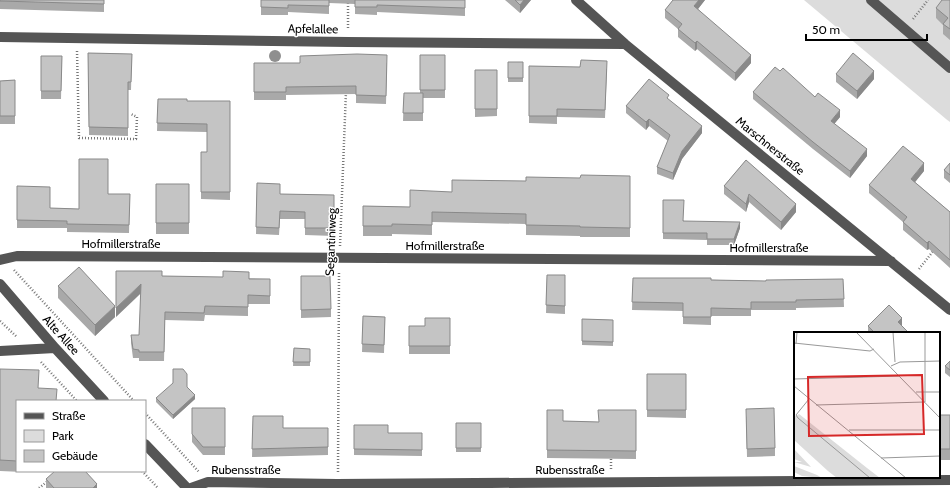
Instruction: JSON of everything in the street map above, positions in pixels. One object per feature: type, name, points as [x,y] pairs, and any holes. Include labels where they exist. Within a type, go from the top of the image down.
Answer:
[{"type":"street","name":"Marschnerstraße","points":[[576,0],[625,44],[949,307]]},
{"type":"street","points":[[871,0],[950,68]]},
{"type":"street","name":"Apfelallee","points":[[0,37],[625,44]]},
{"type":"street","name":"Hofmillerstraße","points":[[2,259],[17,256],[891,261]]},
{"type":"street","name":"Alte Allee","points":[[0,284],[55,348],[103,400]]},
{"type":"street","points":[[0,351],[55,348]]},
{"type":"street","points":[[146,445],[187,488]]},
{"type":"street","name":"Rubensstraße","points":[[191,488],[208,482],[337,484],[950,480]]},
{"type":"path","points":[[348,0],[348,42]]},
{"type":"path","points":[[906,29],[928,0]]},
{"type":"path","points":[[77,38],[79,138],[136,139],[138,117],[131,114]]},
{"type":"path","name":"Segantiniweg","points":[[337,484],[340,259],[346,88]]},
{"type":"path","points":[[912,278],[936,248]]},
{"type":"path","points":[[2,259],[133,400]]},
{"type":"path","points":[[146,414],[208,482]]},
{"type":"path","points":[[611,459],[612,469]]},
{"type":"path","points":[[143,472],[158,488]]},
{"type":"path","points":[[39,488],[49,480]]},
{"type":"green space","points":[[804,0],[950,0],[950,122],[946,119]]},
{"type":"building","points":[[104,0],[104,4],[0,1]]},
{"type":"building","points":[[261,0],[329,0],[329,6],[288,5],[288,8],[261,7]]},
{"type":"building","points":[[355,0],[465,0],[465,8],[377,5],[377,7],[355,7]]},
{"type":"building","points":[[515,0],[524,0],[520,5]]},
{"type":"building","points":[[673,0],[699,0],[694,6],[751,55],[735,73],[697,41],[695,43],[678,29],[682,24],[665,10]]},
{"type":"building","points":[[942,0],[950,0],[950,29],[943,24],[948,18],[936,8]]},
{"type":"building","points":[[88,53],[132,54],[131,82],[128,82],[128,128],[89,127]]},
{"type":"building","points":[[853,53],[874,71],[857,91],[836,74]]},
{"type":"building","points":[[357,54],[387,55],[386,96],[356,95],[356,86],[286,87],[286,92],[254,92],[254,63],[300,63],[300,56]]},
{"type":"building","points":[[420,55],[445,55],[445,90],[420,90]]},
{"type":"building","points":[[41,56],[62,56],[61,91],[41,91]]},
{"type":"building","points":[[581,60],[607,61],[605,110],[557,109],[557,116],[529,116],[529,66],[580,67]]},
{"type":"building","points":[[508,62],[523,62],[523,78],[508,78]]},
{"type":"building","points":[[775,67],[780,71],[783,68],[815,97],[818,93],[840,110],[831,121],[867,149],[850,171],[753,92]]},
{"type":"building","points":[[475,70],[497,70],[497,109],[475,109]]},
{"type":"building","points":[[649,79],[669,95],[667,98],[702,126],[682,151],[673,173],[657,167],[670,135],[649,119],[646,122],[626,106]]},
{"type":"building","points":[[15,80],[15,116],[0,116],[0,81]]},
{"type":"building","points":[[404,93],[423,93],[423,113],[403,113]]},
{"type":"building","points":[[158,99],[230,101],[230,192],[201,192],[201,152],[207,152],[207,124],[157,123]]},
{"type":"building","points":[[903,146],[924,163],[911,179],[950,212],[950,260],[929,241],[927,243],[903,222],[907,217],[869,185]]},
{"type":"building","points":[[79,159],[108,159],[108,194],[130,194],[129,225],[67,224],[67,221],[17,220],[17,186],[50,187],[50,208],[79,209]]},
{"type":"building","points":[[746,160],[796,204],[781,222],[749,194],[746,204],[724,186]]},
{"type":"building","points":[[950,163],[950,175],[944,170]]},
{"type":"building","points":[[581,175],[630,176],[630,228],[526,225],[526,214],[432,212],[432,225],[392,224],[392,226],[363,226],[363,206],[410,207],[410,190],[452,192],[452,180],[526,181],[526,177],[580,178]]},
{"type":"building","points":[[257,183],[280,184],[280,194],[334,195],[334,228],[305,228],[305,212],[280,211],[279,228],[256,227]]},
{"type":"building","points":[[156,184],[189,184],[189,223],[156,223]]},
{"type":"building","points":[[663,200],[684,200],[683,221],[740,222],[734,239],[707,239],[707,233],[663,233]]},
{"type":"building","points":[[79,267],[115,306],[95,325],[58,286]]},
{"type":"building","points":[[116,271],[162,271],[162,276],[223,277],[223,271],[249,272],[249,279],[270,279],[270,296],[248,295],[248,307],[205,306],[204,313],[165,312],[164,352],[139,352],[139,350],[133,349],[131,335],[139,335],[141,284],[116,308]]},
{"type":"building","points":[[547,275],[565,275],[565,306],[546,305]]},
{"type":"building","points":[[301,276],[330,276],[331,309],[301,310]]},
{"type":"building","points":[[633,278],[711,278],[711,280],[766,281],[843,279],[844,299],[796,300],[796,302],[751,302],[751,309],[711,308],[711,317],[683,317],[683,303],[632,302]]},
{"type":"building","points":[[889,305],[902,318],[898,322],[908,332],[874,332],[868,326]]},
{"type":"building","points":[[363,316],[385,317],[384,345],[362,344]]},
{"type":"building","points":[[425,318],[450,318],[450,346],[409,346],[409,326],[425,326]]},
{"type":"building","points":[[582,319],[613,320],[613,342],[582,341]]},
{"type":"building","points":[[294,348],[310,349],[310,362],[293,362]]},
{"type":"building","points":[[950,361],[950,370],[945,366]]},
{"type":"building","points":[[0,369],[39,370],[38,388],[57,389],[56,400],[16,400],[16,461],[0,460]]},
{"type":"building","points":[[173,369],[183,369],[187,374],[187,387],[195,395],[173,415],[156,398],[173,383]]},
{"type":"building","points":[[647,374],[686,374],[686,410],[647,410]]},
{"type":"building","points":[[192,408],[225,408],[225,447],[203,447],[192,434]]},
{"type":"building","points":[[774,408],[775,448],[747,449],[746,409]]},
{"type":"building","points":[[547,410],[563,410],[563,421],[599,422],[598,410],[636,410],[636,451],[547,450]]},
{"type":"building","points":[[940,415],[950,415],[950,449],[940,449]]},
{"type":"building","points":[[253,416],[283,416],[283,428],[328,428],[328,447],[252,449]]},
{"type":"building","points":[[456,423],[481,423],[481,448],[456,448]]},
{"type":"building","points":[[354,425],[388,425],[388,433],[422,433],[422,450],[354,449]]},
{"type":"building","points":[[54,472],[86,472],[97,484],[93,488],[54,488],[46,479]]}]
